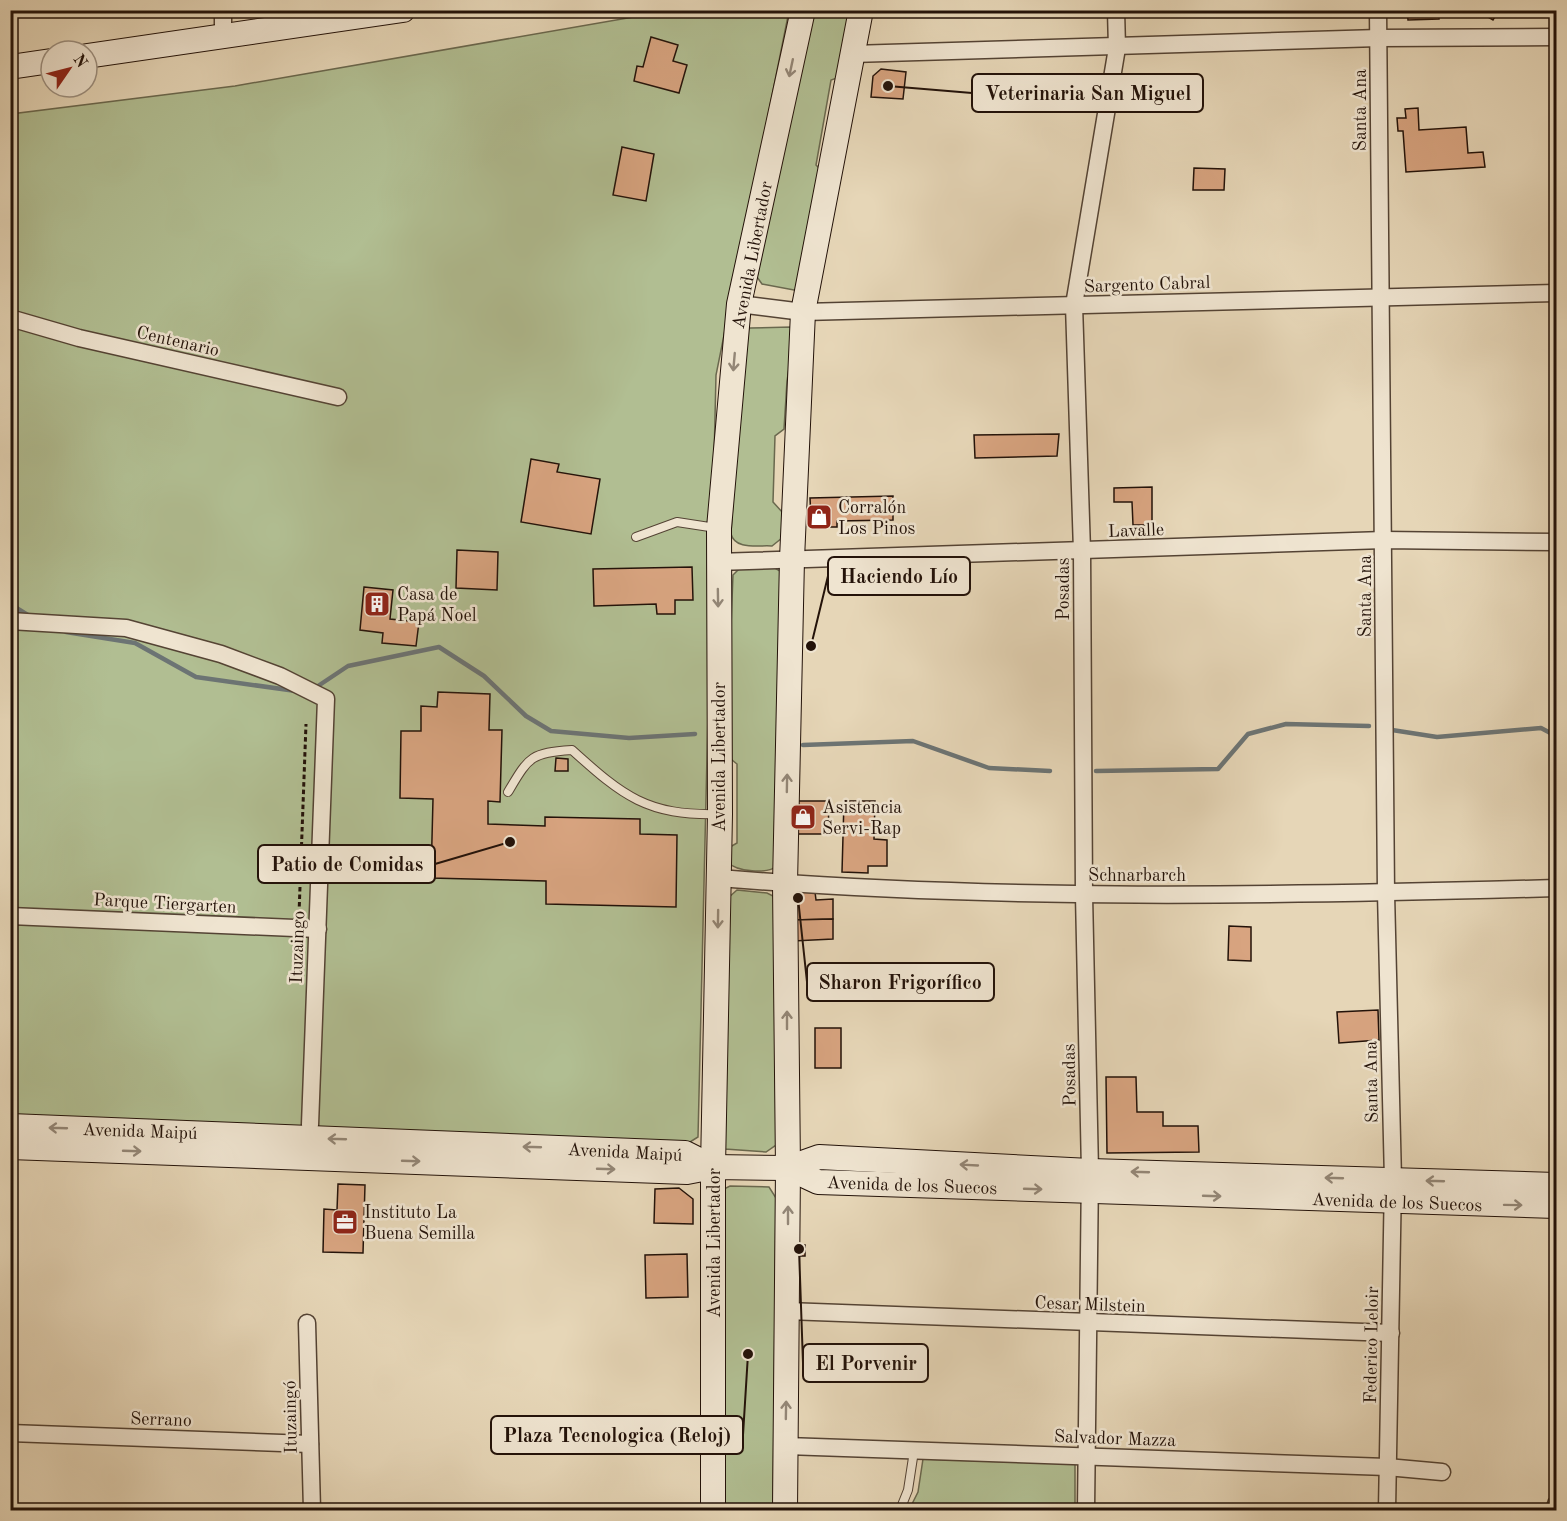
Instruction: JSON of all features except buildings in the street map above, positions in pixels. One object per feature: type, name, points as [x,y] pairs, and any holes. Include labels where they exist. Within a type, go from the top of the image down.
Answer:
[{"type":"main road","points":[[99,54],[403,10]]},
{"type":"main road","name":"Avenida Libertador","points":[[713,1510],[713,1167],[720,814],[717,562],[719,528],[739,304],[803,10]]},
{"type":"main road","points":[[785,1510],[788,1168],[785,884],[792,559],[803,312],[861,10]]},
{"type":"main road","points":[[10,67],[39,63]]},
{"type":"main road","name":"Avenida Maipú","points":[[10,1126],[686,1153],[713,1167]]},
{"type":"main road","name":"Avenida Maipú","points":[[10,1147],[687,1172],[713,1167]]},
{"type":"main road","points":[[713,1167],[788,1168]]},
{"type":"main road","name":"Avenida de los Suecos","points":[[788,1168],[818,1182],[1090,1181],[1392,1191],[1557,1206]]},
{"type":"main road","name":"Avenida de los Suecos","points":[[1392,1191],[1557,1185]]},
{"type":"street","points":[[223,10],[224,36]]},
{"type":"street","name":"Posadas","points":[[1086,1510],[1090,1181],[1084,895],[1082,551],[1074,306],[1117,48],[1116,10]]},
{"type":"street","name":"Santa Ana","points":[[1378,10],[1386,893],[1392,1191]]},
{"type":"street","points":[[852,54],[1117,48],[1379,38],[1557,37]]},
{"type":"street","name":"Sargento Cabral","points":[[739,304],[803,312],[1557,293]]},
{"type":"street","name":"Centenario","points":[[10,318],[79,338],[338,397]]},
{"type":"street","name":"Lavalle","points":[[717,562],[1384,540],[1557,542]]},
{"type":"street","name":"Ituzaingo","points":[[10,621],[126,628],[221,654],[280,676],[326,699],[310,1125]]},
{"type":"street","name":"Schnarbarch","points":[[719,878],[785,884],[1084,895],[1386,893],[1557,888]]},
{"type":"street","name":"Parque Tiergarten","points":[[10,916],[318,929]]},
{"type":"street","name":"Federico Leloir","points":[[1387,1510],[1392,1333],[1392,1191]]},
{"type":"street","name":"Cesar Milstein","points":[[787,1311],[1087,1324],[1392,1333]]},
{"type":"street","name":"Ituzaingó","points":[[308,1323],[312,1510]]},
{"type":"street","name":"Serrano","points":[[10,1433],[310,1444]]},
{"type":"street","name":"Salvador Mazza","points":[[786,1446],[1387,1467],[1442,1472]]},
{"type":"street","points":[[1555,1510],[1557,1504]]},
{"type":"lane","points":[[636,537],[677,522],[719,528]]},
{"type":"lane","points":[[508,792],[528,760],[547,752],[572,750],[632,799],[661,810],[688,814],[720,814]]},
{"type":"lane","points":[[900,1510],[908,1490],[914,1451]]},
{"type":"path","points":[[299,914],[306,724]]},
{"type":"green space","points":[[668,11],[789,11],[716,375],[698,1137],[690,1142],[11,1117],[11,114],[235,86]]},
{"type":"green space","points":[[809,11],[854,11],[837,78],[831,80],[816,165],[822,171],[799,289],[794,290],[762,284],[757,277]]},
{"type":"green space","points":[[791,327],[794,336],[787,381],[784,429],[775,436],[773,502],[783,513],[782,538],[772,546],[742,545],[733,539],[731,534],[743,336],[750,328]]},
{"type":"green space","points":[[773,567],[780,571],[782,579],[777,866],[773,869],[752,871],[738,868],[728,862],[730,847],[737,843],[737,764],[726,755],[733,575],[740,568]]},
{"type":"green space","points":[[737,890],[767,893],[775,897],[776,1145],[766,1152],[725,1149],[728,898]]},
{"type":"green space","points":[[730,1186],[769,1187],[776,1198],[773,1510],[721,1510],[724,1189]]},
{"type":"green space","points":[[923,1459],[1075,1464],[1075,1510],[909,1510],[918,1492]]},
{"type":"waterway","points":[[10,604],[31,617]]},
{"type":"waterway","points":[[66,632],[135,643],[196,677],[296,691]]},
{"type":"waterway","points":[[315,688],[348,666],[439,647],[484,676],[526,716],[551,731],[629,738],[695,734]]},
{"type":"waterway","points":[[1096,771],[1218,769],[1248,734],[1286,724],[1369,726]]},
{"type":"waterway","points":[[1392,730],[1437,737],[1541,728],[1556,736]]},
{"type":"waterway","points":[[803,745],[913,741],[989,768],[1050,771]]},
{"type":"place","name":"Veterinaria San Miguel","points":[[888,86]]},
{"type":"place","name":"Corralón Los Pinos","points":[[819,517]]},
{"type":"place","name":"Casa de Papá Noel","points":[[377,604]]},
{"type":"place","name":"Haciendo Lío","points":[[811,646]]},
{"type":"place","name":"Asistencia Servi-Rap","points":[[803,817]]},
{"type":"place","name":"Patio de Comidas","points":[[510,842]]},
{"type":"place","name":"Sharon Frigorífico","points":[[798,898]]},
{"type":"place","name":"Instituto La Buena Semilla","points":[[345,1222]]},
{"type":"place","name":"El Porvenir","points":[[799,1249]]},
{"type":"place","name":"Plaza Tecnologica (Reloj)","points":[[748,1354]]}]
